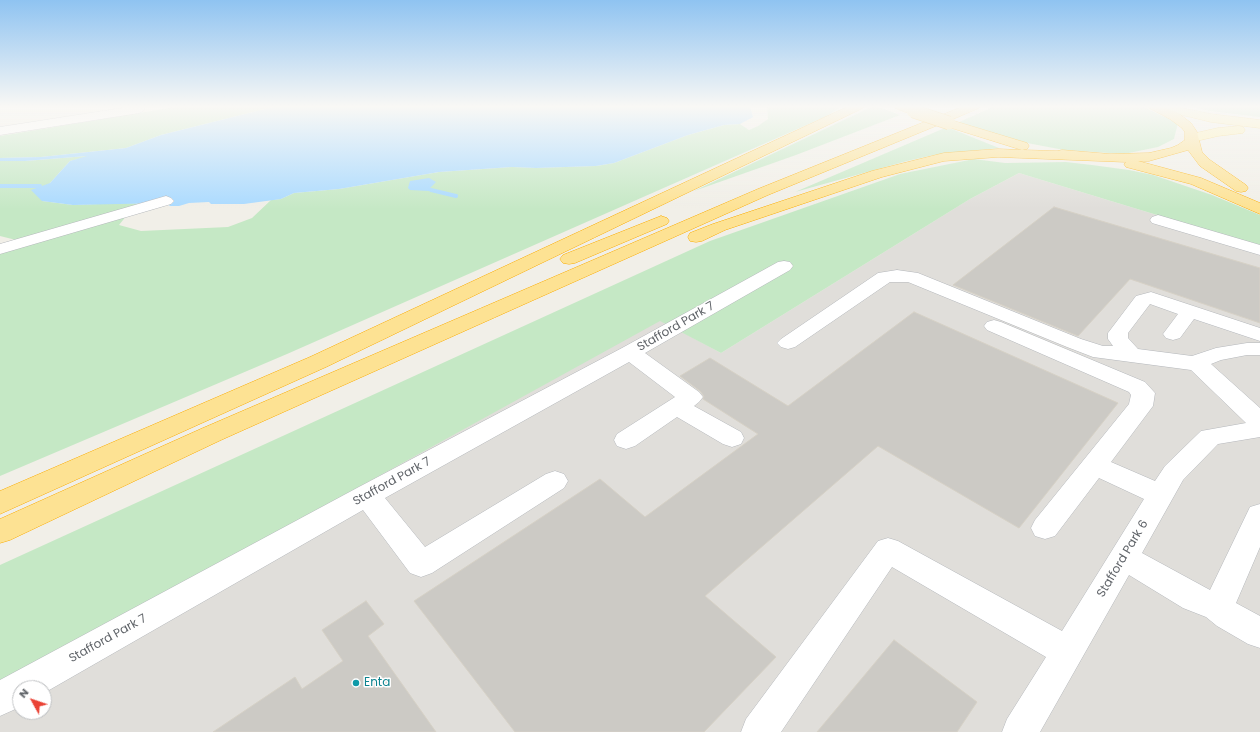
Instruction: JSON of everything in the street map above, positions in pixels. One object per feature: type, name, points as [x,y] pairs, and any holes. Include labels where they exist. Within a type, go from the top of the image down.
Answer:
[{"type":"highway","points":[[0,503],[318,362],[787,140]]},
{"type":"highway","points":[[318,362],[748,185],[862,140]]},
{"type":"highway","points":[[0,532],[212,434],[763,192],[891,140]]},
{"type":"highway","points":[[1000,140],[1079,156],[1142,166],[1182,176],[1217,189],[1260,209]]},
{"type":"highway","points":[[212,434],[396,363],[719,227],[877,174],[944,157],[998,153],[1124,158],[1149,157],[1183,148],[1191,140]]},
{"type":"highway","points":[[1192,140],[1196,153],[1210,168],[1260,198]]},
{"type":"street","points":[[0,249],[166,201]]},
{"type":"street","points":[[1158,220],[1260,250]]},
{"type":"street","name":"Stafford Park 7","points":[[0,699],[367,495],[630,353],[784,266]]},
{"type":"street","points":[[788,343],[885,277],[897,276],[910,278],[1074,343],[1101,352],[1132,354],[1198,364],[1260,422]]},
{"type":"street","points":[[1132,354],[1118,339],[1118,333],[1143,300],[1151,298],[1260,335]]},
{"type":"street","points":[[1173,334],[1189,312]]},
{"type":"street","points":[[1004,315],[993,327],[1137,387],[1143,393],[1141,406],[1045,528]]},
{"type":"street","points":[[1198,364],[1200,360],[1216,354],[1247,349],[1260,349]]},
{"type":"street","points":[[626,440],[677,407],[691,396],[630,353]]},
{"type":"street","points":[[677,407],[732,438]]},
{"type":"street","name":"Stafford Park 6","points":[[1020,732],[1174,473],[1210,437],[1260,429]]},
{"type":"street","points":[[1095,465],[1161,495]]},
{"type":"street","points":[[367,495],[421,564],[555,481]]},
{"type":"street","points":[[1215,606],[1219,605],[1260,516]]},
{"type":"street","points":[[759,732],[888,550],[1068,652]]},
{"type":"street","points":[[1124,557],[1194,598],[1215,606],[1228,616],[1260,633]]},
{"type":"shaded area","points":[[1019,173],[1260,245],[1260,732],[0,732],[0,685],[660,320],[721,353],[970,199]]},
{"type":"green space","points":[[0,140],[147,140],[126,148],[41,157],[0,158]]},
{"type":"green space","points":[[674,140],[772,140],[287,354],[0,476],[0,253],[127,215],[119,225],[141,231],[228,227],[252,218],[271,200],[281,199],[294,193],[339,189],[439,172],[512,167],[536,168],[596,166],[614,163]]},
{"type":"green space","points":[[801,140],[835,140],[796,155],[694,191]]},
{"type":"green space","points":[[916,140],[980,140],[999,148],[934,155],[795,192]]},
{"type":"green space","points":[[1017,140],[1172,140],[1158,147],[1124,154],[1064,150]]},
{"type":"green space","points":[[88,157],[70,161],[50,183],[42,201],[73,205],[124,203],[150,204],[16,240],[0,236],[0,161],[25,161]]},
{"type":"green space","points":[[974,159],[1005,163],[1066,162],[1129,170],[1153,175],[1212,195],[1260,215],[1260,245],[1019,173],[970,199],[721,353],[660,321],[0,685],[0,565],[710,241],[900,174]]},
{"type":"water","points":[[147,140],[674,140],[614,163],[596,166],[536,168],[512,167],[439,172],[339,189],[294,193],[281,199],[244,204],[211,204],[209,202],[189,203],[179,206],[170,206],[166,203],[73,205],[42,201],[31,190],[50,183],[70,161],[87,156],[25,161],[0,161],[0,158],[41,157],[126,148]]},
{"type":"water","points":[[429,178],[436,182],[429,191],[410,190],[408,188],[410,181]]},
{"type":"building","points":[[1054,207],[1260,268],[1260,323],[1130,279],[1078,336],[953,285]]},
{"type":"building","points":[[914,312],[1118,403],[1019,528],[878,446],[705,596],[776,657],[704,732],[515,732],[414,601],[600,479],[645,517],[758,434],[703,399],[704,396],[700,391],[680,376],[710,358],[788,406]]},
{"type":"building","name":"Enta","points":[[366,601],[384,624],[368,636],[436,732],[213,732],[295,677],[302,689],[343,661],[322,630]]},
{"type":"building","points":[[894,640],[977,702],[957,732],[817,732]]},
{"type":"waterway","points":[[0,186],[40,186]]},
{"type":"waterway","points":[[431,190],[456,196]]},
{"type":"place","name":"Enta","points":[[356,683]]}]
